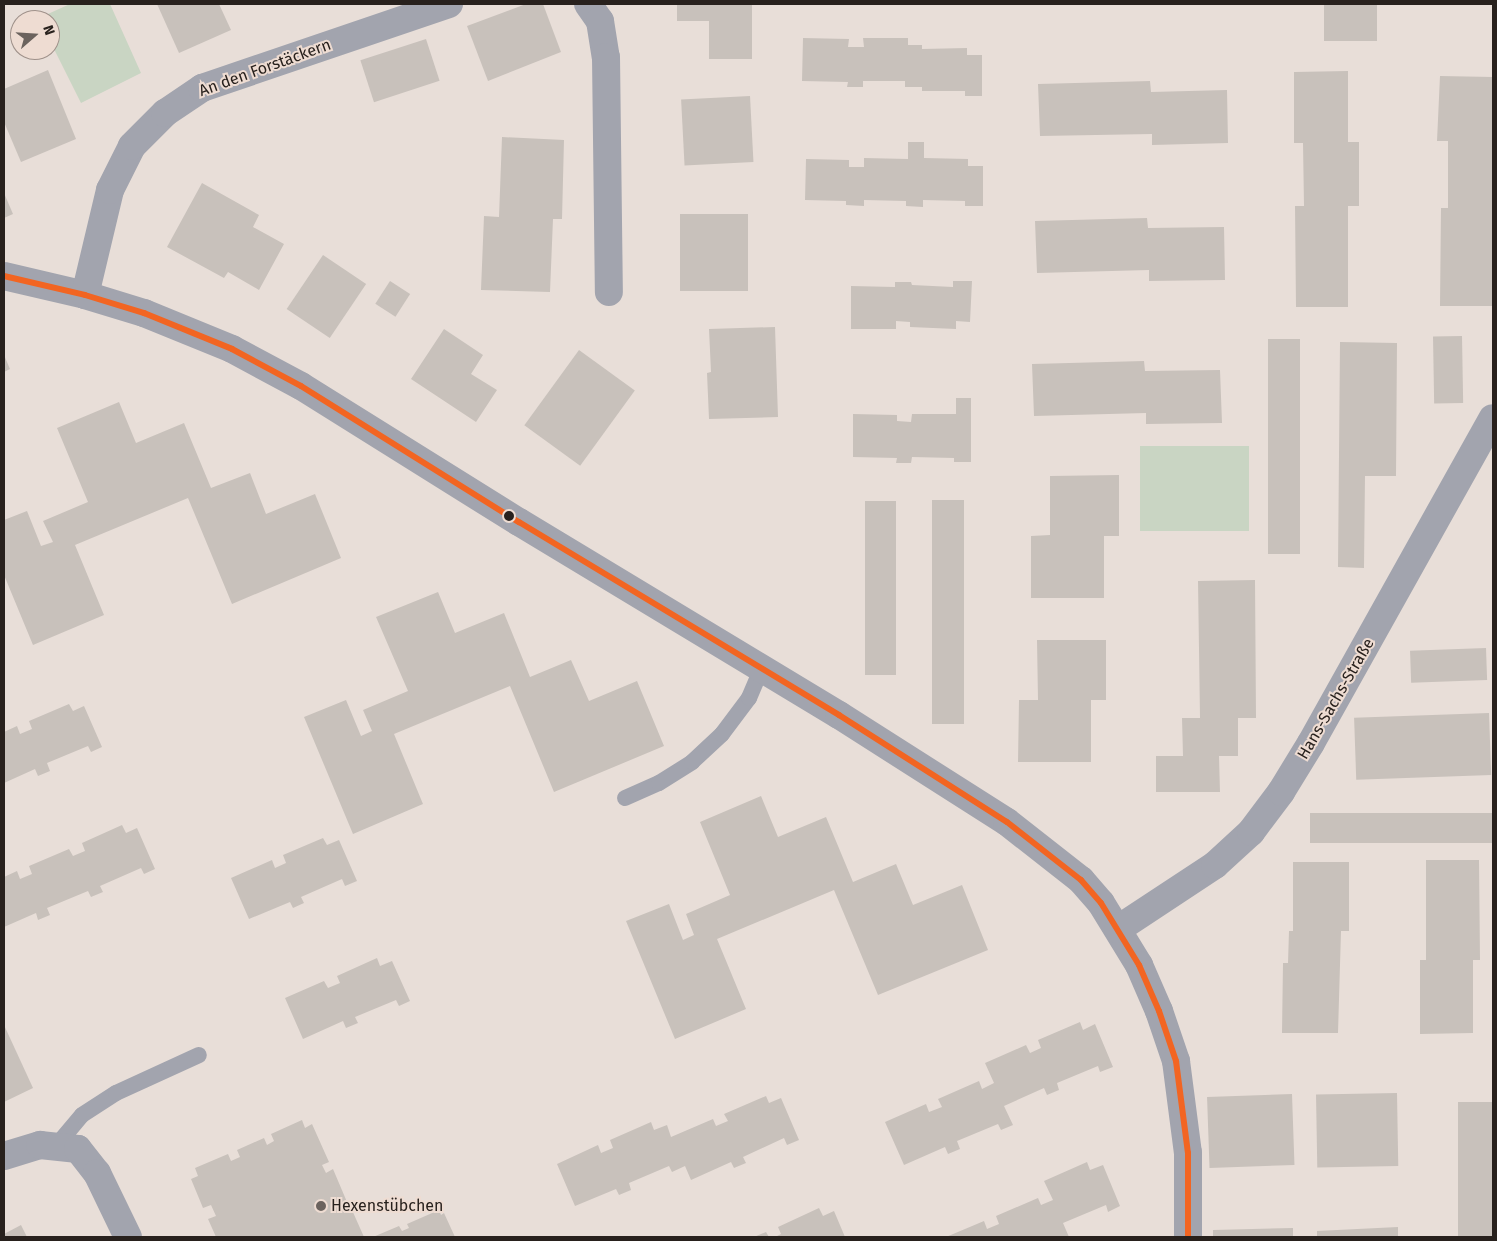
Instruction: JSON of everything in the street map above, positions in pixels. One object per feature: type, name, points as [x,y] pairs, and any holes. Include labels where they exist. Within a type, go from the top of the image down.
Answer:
[{"type":"street","name":"An den Forstäckern","points":[[85,295],[110,190],[132,146],[165,113],[202,88],[449,4]]},
{"type":"street","points":[[588,4],[600,21],[606,57],[609,292]]},
{"type":"street","points":[[4,276],[85,295],[144,313],[232,349],[301,386],[520,522],[762,668],[1007,822],[1081,880],[1118,929],[1139,966],[1159,1011],[1176,1061],[1188,1153],[1188,1237]]},
{"type":"street","name":"Hans-Sachs-Straße","points":[[1118,929],[1215,865],[1251,832],[1281,792],[1316,735],[1493,418]]},
{"type":"street","points":[[4,1156],[40,1145],[78,1149],[98,1173],[128,1237]]},
{"type":"lane","points":[[625,798],[659,783],[692,762],[722,734],[749,698],[762,668]]},
{"type":"lane","points":[[56,1146],[82,1114],[116,1093],[199,1055]]},
{"type":"green space","points":[[70,4],[110,4],[141,73],[81,103],[60,60],[60,10],[57,10]]},
{"type":"green space","points":[[1140,446],[1249,446],[1249,531],[1140,531]]},
{"type":"building","points":[[157,4],[219,4],[231,30],[179,53]]},
{"type":"building","points":[[526,4],[543,4],[561,52],[488,81],[467,26]]},
{"type":"building","points":[[677,4],[752,4],[752,59],[709,59],[709,21],[677,21]]},
{"type":"building","points":[[1324,4],[1377,4],[1377,41],[1324,41]]},
{"type":"building","points":[[803,38],[849,39],[848,47],[864,47],[863,38],[908,38],[908,45],[922,45],[922,49],[967,48],[967,55],[982,55],[982,96],[965,96],[965,91],[922,91],[922,87],[905,87],[905,81],[863,81],[863,87],[847,87],[848,82],[802,81]]},
{"type":"building","points":[[426,39],[440,81],[374,102],[360,60]]},
{"type":"building","points":[[48,70],[76,139],[21,162],[4,122],[4,89]]},
{"type":"building","points":[[1348,71],[1348,142],[1359,142],[1359,206],[1348,206],[1348,307],[1296,307],[1295,206],[1304,206],[1303,143],[1294,143],[1294,72]]},
{"type":"building","points":[[1440,76],[1493,77],[1493,306],[1440,306],[1441,208],[1448,208],[1448,141],[1437,141]]},
{"type":"building","points":[[1150,81],[1151,92],[1227,90],[1228,143],[1152,145],[1152,134],[1040,136],[1038,84]]},
{"type":"building","points":[[750,96],[753,162],[685,166],[681,100]]},
{"type":"building","points":[[502,137],[564,140],[562,219],[553,219],[550,292],[481,290],[484,216],[499,217]]},
{"type":"building","points":[[908,142],[924,142],[924,158],[968,159],[968,166],[983,166],[983,206],[965,206],[965,201],[923,200],[923,207],[906,206],[906,201],[864,200],[864,206],[846,205],[846,201],[805,200],[806,159],[849,160],[849,167],[864,167],[864,158],[908,159]]},
{"type":"building","points":[[202,183],[259,215],[253,227],[284,244],[259,290],[228,272],[224,278],[167,247]]},
{"type":"building","points":[[4,193],[13,214],[4,218]]},
{"type":"building","points":[[680,214],[748,214],[748,291],[680,291]]},
{"type":"building","points":[[1147,218],[1148,228],[1224,227],[1225,280],[1149,281],[1149,270],[1037,273],[1035,221]]},
{"type":"building","points":[[323,255],[366,284],[330,338],[287,309]]},
{"type":"building","points":[[390,281],[410,294],[395,317],[375,304]]},
{"type":"building","points":[[953,281],[972,281],[970,322],[956,321],[956,329],[910,327],[910,322],[896,321],[896,329],[851,329],[851,286],[895,287],[895,282],[911,282],[912,285],[953,287]]},
{"type":"building","points":[[775,327],[778,417],[709,419],[707,373],[711,372],[709,329]]},
{"type":"building","points":[[444,329],[483,355],[471,374],[497,390],[476,422],[411,379]]},
{"type":"building","points":[[1462,336],[1463,403],[1434,403],[1433,337]]},
{"type":"building","points":[[1268,339],[1300,339],[1300,554],[1268,554]]},
{"type":"building","points":[[1340,342],[1397,343],[1396,476],[1365,476],[1364,568],[1338,567]]},
{"type":"building","points":[[579,350],[635,391],[580,466],[524,425]]},
{"type":"building","points":[[4,355],[10,369],[4,372]]},
{"type":"building","points":[[1144,361],[1145,371],[1220,370],[1222,423],[1146,424],[1146,413],[1034,416],[1032,364]]},
{"type":"building","points":[[956,398],[971,398],[971,462],[954,462],[954,458],[912,457],[911,463],[896,463],[897,458],[853,457],[853,414],[897,415],[897,421],[911,422],[912,414],[956,414]]},
{"type":"building","points":[[119,402],[136,443],[184,423],[211,488],[250,473],[266,514],[315,494],[341,558],[232,604],[188,498],[75,545],[104,615],[33,645],[4,575],[4,520],[27,511],[41,546],[53,542],[43,521],[88,502],[57,428]]},
{"type":"building","points":[[1119,475],[1119,536],[1104,536],[1104,598],[1031,598],[1031,536],[1050,535],[1050,476]]},
{"type":"building","points":[[932,500],[964,500],[964,724],[932,724]]},
{"type":"building","points":[[865,501],[896,501],[896,675],[865,675]]},
{"type":"building","points":[[1255,580],[1256,718],[1238,718],[1238,756],[1219,756],[1220,792],[1156,792],[1156,756],[1183,756],[1182,718],[1200,718],[1198,581]]},
{"type":"building","points":[[438,592],[455,633],[504,613],[530,677],[571,660],[589,701],[637,681],[664,746],[554,792],[510,686],[394,734],[423,804],[353,834],[304,717],[346,700],[361,736],[372,731],[363,710],[408,691],[376,617]]},
{"type":"building","points":[[1037,640],[1106,640],[1106,700],[1091,700],[1091,762],[1018,762],[1019,700],[1038,700]]},
{"type":"building","points":[[1486,648],[1487,680],[1411,683],[1410,651]]},
{"type":"building","points":[[69,704],[73,711],[84,706],[102,747],[91,752],[88,746],[47,763],[50,771],[38,776],[35,769],[4,783],[4,732],[17,726],[20,734],[32,729],[29,721]]},
{"type":"building","points":[[1489,713],[1491,775],[1356,780],[1354,718]]},
{"type":"building","points":[[761,796],[778,837],[826,817],[853,882],[896,864],[913,905],[962,885],[988,950],[878,995],[834,890],[717,939],[746,1009],[675,1039],[626,921],[669,904],[683,940],[694,935],[686,914],[730,895],[700,822]]},
{"type":"building","points":[[1310,813],[1492,813],[1492,843],[1310,843]]},
{"type":"building","points":[[122,825],[126,833],[137,828],[155,869],[144,874],[141,868],[100,886],[103,892],[91,897],[88,891],[47,908],[50,915],[38,920],[36,913],[4,927],[4,877],[17,871],[20,879],[32,874],[29,866],[69,849],[73,856],[85,851],[82,843]]},
{"type":"building","points":[[323,838],[327,845],[339,840],[357,881],[345,886],[342,879],[301,897],[304,903],[293,908],[290,902],[249,919],[231,878],[272,860],[275,868],[286,863],[283,855]]},
{"type":"building","points":[[1426,860],[1479,860],[1480,960],[1473,960],[1473,1033],[1420,1034],[1420,960],[1426,960]]},
{"type":"building","points":[[1293,862],[1349,862],[1349,931],[1341,931],[1338,1033],[1282,1033],[1283,963],[1288,963],[1289,931],[1293,931]]},
{"type":"building","points":[[377,958],[380,966],[392,961],[410,1001],[399,1006],[396,1000],[355,1017],[358,1023],[346,1028],[343,1021],[303,1039],[285,998],[324,981],[328,988],[340,983],[337,976]]},
{"type":"building","points":[[1080,1022],[1083,1030],[1095,1024],[1113,1067],[1100,1072],[1098,1066],[1057,1083],[1059,1090],[1047,1095],[1044,1088],[1004,1106],[1013,1125],[1001,1130],[998,1124],[957,1141],[960,1149],[948,1154],[945,1147],[904,1165],[885,1122],[926,1104],[929,1112],[942,1107],[938,1099],[979,1081],[982,1089],[994,1083],[985,1063],[1026,1045],[1030,1053],[1041,1048],[1038,1040]]},
{"type":"building","points":[[4,1025],[33,1088],[4,1102]]},
{"type":"building","points":[[1397,1093],[1398,1166],[1317,1167],[1316,1094]]},
{"type":"building","points":[[1292,1094],[1294,1165],[1210,1168],[1207,1097]]},
{"type":"building","points":[[766,1096],[769,1103],[781,1098],[799,1140],[787,1145],[784,1138],[743,1157],[746,1163],[734,1168],[731,1162],[691,1180],[685,1166],[672,1172],[669,1166],[629,1183],[631,1190],[619,1195],[616,1189],[575,1206],[557,1164],[598,1145],[601,1153],[613,1148],[610,1140],[651,1122],[654,1130],[667,1125],[671,1137],[713,1119],[716,1126],[728,1121],[724,1114]]},
{"type":"building","points":[[1458,1102],[1493,1102],[1493,1237],[1458,1237]]},
{"type":"building","points":[[302,1120],[305,1128],[312,1124],[329,1162],[322,1165],[326,1173],[333,1169],[347,1202],[341,1205],[344,1213],[352,1210],[364,1237],[216,1237],[208,1219],[216,1216],[211,1205],[203,1208],[191,1179],[198,1176],[195,1168],[228,1154],[231,1161],[240,1157],[237,1150],[264,1138],[267,1145],[274,1141],[271,1134]]},
{"type":"building","points":[[1087,1162],[1090,1170],[1103,1165],[1120,1206],[1108,1212],[1106,1205],[1063,1223],[1069,1237],[946,1237],[984,1221],[987,1229],[999,1224],[996,1216],[1038,1198],[1041,1205],[1053,1200],[1044,1181]]},
{"type":"building","points":[[819,1208],[823,1216],[834,1211],[845,1237],[775,1237],[781,1234],[778,1227]]},
{"type":"building","points":[[439,1210],[441,1215],[444,1213],[455,1237],[373,1237],[399,1226],[402,1231],[409,1228],[407,1224]]},
{"type":"building","points":[[21,1225],[27,1237],[4,1237],[4,1234]]},
{"type":"building","points":[[1398,1227],[1398,1237],[1317,1237],[1317,1231]]},
{"type":"building","points":[[1293,1228],[1293,1237],[1213,1237],[1213,1230]]},
{"type":"building","points":[[766,1232],[769,1237],[754,1237]]},
{"type":"transit line","points":[[4,276],[85,295],[144,313],[232,349],[301,386],[519,522],[839,715],[1007,822],[1081,880],[1101,903],[1139,965],[1159,1011],[1176,1061],[1188,1153],[1188,1237]]},
{"type":"place","name":"Hexenstübchen","points":[[321,1206]]}]
